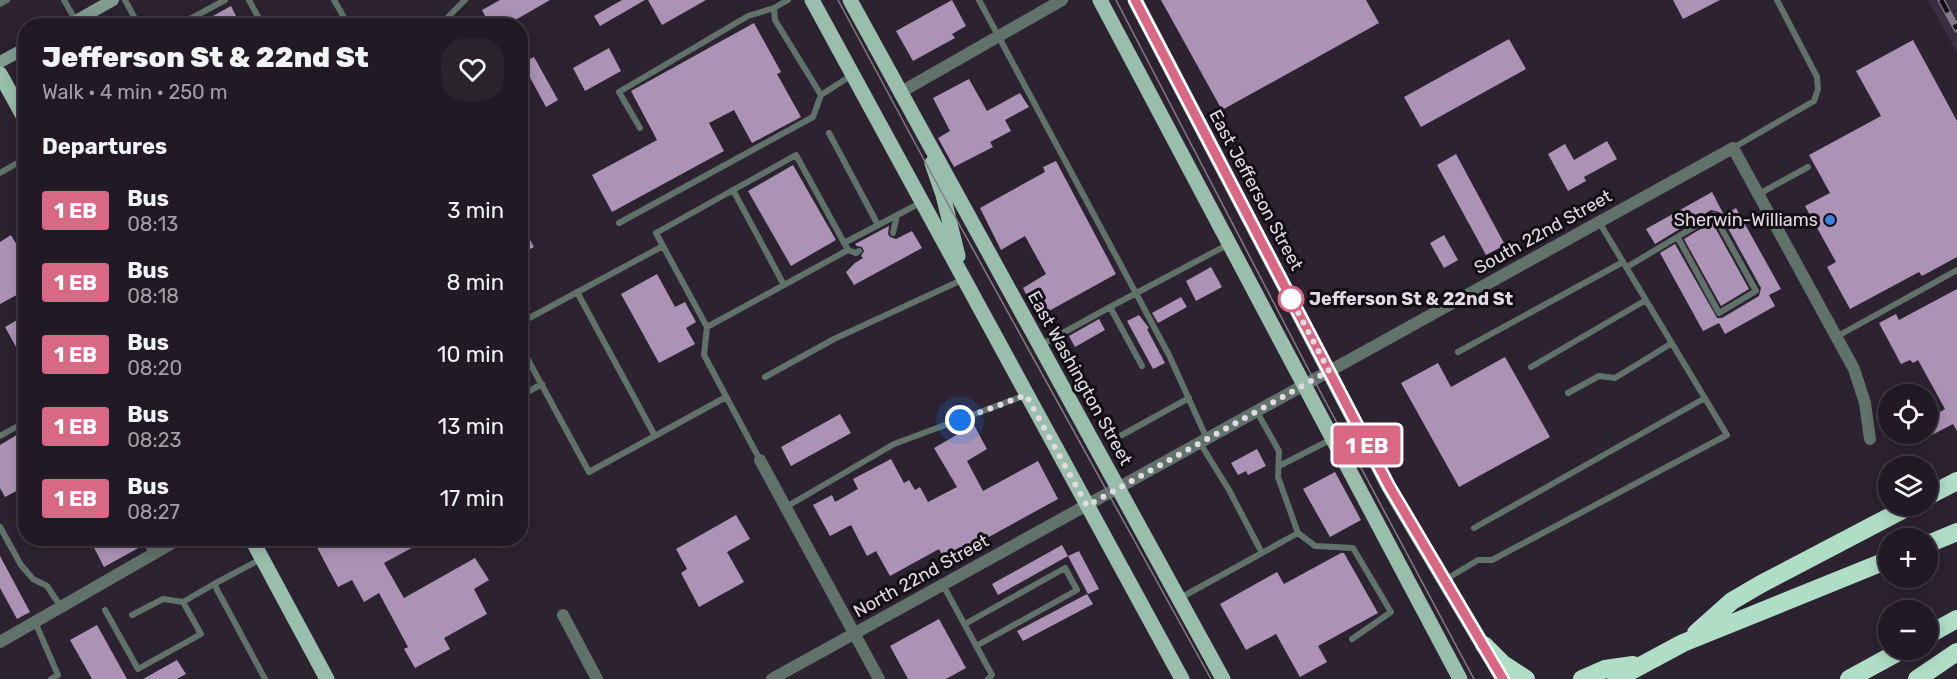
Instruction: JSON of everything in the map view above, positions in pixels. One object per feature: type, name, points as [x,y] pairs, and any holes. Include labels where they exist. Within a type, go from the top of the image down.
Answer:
[{"type":"highway","points":[[1938,491],[1957,481]]},
{"type":"highway","points":[[1683,644],[1732,601],[1890,516]]},
{"type":"highway","points":[[1938,540],[1957,532]]},
{"type":"highway","points":[[1617,679],[1683,644],[1878,564]]},
{"type":"highway","points":[[1938,630],[1957,619]]},
{"type":"highway","points":[[1484,645],[1503,664],[1526,679]]},
{"type":"highway","points":[[1917,679],[1957,652]]},
{"type":"highway","points":[[1849,679],[1884,660]]},
{"type":"highway","points":[[1582,679],[1605,669],[1644,664]]},
{"type":"main road","points":[[80,18],[113,0]]},
{"type":"main road","name":"East Washington Street","points":[[812,0],[1182,679]]},
{"type":"main road","name":"East Washington Street","points":[[850,0],[1223,679]]},
{"type":"main road","points":[[1100,0],[1460,679]]},
{"type":"main road","name":"East Jefferson Street","points":[[1135,0],[1389,486],[1503,679]]},
{"type":"main road","points":[[0,62],[18,52]]},
{"type":"main road","points":[[0,74],[18,107]]},
{"type":"main road","name":"East Washington Street","points":[[920,126],[943,195],[964,279]]},
{"type":"main road","points":[[256,546],[327,679]]},
{"type":"street","points":[[901,92],[1062,0]]},
{"type":"street","points":[[1733,148],[1854,369],[1865,403],[1870,439]]},
{"type":"street","name":"South 22nd Street","points":[[1087,506],[1733,148]]},
{"type":"street","points":[[760,460],[879,679]]},
{"type":"street","name":"North 22nd Street","points":[[772,679],[1087,506]]},
{"type":"street","points":[[0,642],[168,546]]},
{"type":"street","points":[[563,615],[597,679]]},
{"type":"lane","points":[[64,0],[69,18]]},
{"type":"lane","points":[[125,0],[135,18]]},
{"type":"lane","points":[[192,18],[225,0]]},
{"type":"lane","points":[[249,0],[259,18]]},
{"type":"lane","points":[[334,0],[344,18]]},
{"type":"lane","points":[[447,18],[465,0]]},
{"type":"lane","points":[[639,128],[619,92],[748,16],[774,8],[788,0]]},
{"type":"lane","points":[[979,0],[1169,355],[1189,398],[1204,441],[1262,553]]},
{"type":"lane","points":[[1733,148],[1814,101],[1818,89],[1817,77],[1777,0]]},
{"type":"lane","points":[[774,8],[775,20],[821,95]]},
{"type":"lane","points":[[619,223],[813,117],[821,95],[853,74]]},
{"type":"lane","points":[[829,133],[878,225]]},
{"type":"lane","points":[[760,460],[704,355],[707,327],[656,232],[796,156],[848,250],[856,253],[859,251]]},
{"type":"lane","points":[[0,173],[18,163]]},
{"type":"lane","points":[[1759,195],[1808,167]]},
{"type":"lane","points":[[733,190],[784,285]]},
{"type":"lane","points":[[844,243],[922,201]]},
{"type":"lane","points":[[893,233],[897,215]]},
{"type":"lane","points":[[1458,352],[1678,238],[1714,215],[1756,291],[1719,313],[1678,238]]},
{"type":"lane","points":[[1445,580],[1478,560],[1492,560],[1727,435],[1599,222]]},
{"type":"lane","points":[[1040,346],[1229,243]]},
{"type":"lane","points":[[528,319],[663,246]]},
{"type":"lane","points":[[707,327],[848,250]]},
{"type":"lane","points":[[1836,337],[1957,270]]},
{"type":"lane","points":[[765,377],[834,339],[964,279]]},
{"type":"lane","points":[[577,292],[655,436]]},
{"type":"lane","points":[[1531,367],[1646,300]]},
{"type":"lane","points":[[1110,307],[1142,366]]},
{"type":"lane","points":[[1568,393],[1599,376],[1615,378],[1672,343]]},
{"type":"lane","points":[[528,359],[589,472],[726,397]]},
{"type":"lane","points":[[528,392],[542,384]]},
{"type":"lane","points":[[786,507],[894,444],[1026,395]]},
{"type":"lane","points":[[1122,435],[1189,398]]},
{"type":"lane","points":[[1474,528],[1706,398]]},
{"type":"lane","points":[[1257,412],[1279,451],[1278,477],[1298,533],[1315,546],[1353,548],[1390,612],[1352,639]]},
{"type":"lane","points":[[0,436],[18,426]]},
{"type":"lane","points":[[1279,466],[1332,439]]},
{"type":"lane","points":[[0,527],[21,565],[33,579],[47,586],[61,607]]},
{"type":"lane","points":[[1179,598],[1298,533]]},
{"type":"lane","points":[[148,546],[153,555]]},
{"type":"lane","points":[[132,615],[163,599],[183,602],[262,558]]},
{"type":"lane","points":[[965,624],[1065,568],[1077,590],[976,646]]},
{"type":"lane","points":[[214,584],[265,679]]},
{"type":"lane","points":[[943,585],[992,675],[988,679]]},
{"type":"lane","points":[[105,610],[138,669],[201,634],[183,602]]},
{"type":"lane","points":[[35,621],[58,675],[51,679]]},
{"type":"shaded area","points":[[1928,0],[1957,0],[1957,53]]},
{"type":"building","points":[[500,0],[550,0],[519,18],[486,18],[482,10]]},
{"type":"building","points":[[622,0],[645,0],[600,26],[594,16]]},
{"type":"building","points":[[648,0],[706,0],[662,25]]},
{"type":"building","points":[[952,0],[966,26],[952,34],[955,38],[913,61],[896,31]]},
{"type":"building","points":[[1161,0],[1366,0],[1379,23],[1222,110]]},
{"type":"building","points":[[1673,0],[1720,0],[1683,19]]},
{"type":"building","points":[[231,6],[237,18],[209,18]]},
{"type":"building","points":[[754,23],[781,72],[777,74],[801,117],[752,143],[734,110],[709,123],[724,151],[612,212],[592,175],[657,140],[631,91]]},
{"type":"building","points":[[1509,39],[1526,69],[1421,127],[1404,97]]},
{"type":"building","points":[[1913,40],[1957,121],[1957,257],[1922,276],[1919,272],[1850,309],[1827,267],[1836,262],[1805,206],[1830,193],[1809,155],[1881,116],[1856,71]]},
{"type":"building","points":[[609,48],[621,71],[585,91],[573,68]]},
{"type":"building","points":[[534,57],[558,100],[546,107],[528,74],[528,60]]},
{"type":"building","points":[[969,79],[987,111],[1020,93],[1029,107],[1005,120],[1011,131],[990,142],[993,147],[954,167],[938,138],[950,131],[933,98]]},
{"type":"building","points":[[1607,141],[1617,159],[1584,177],[1586,181],[1568,191],[1548,154],[1565,144],[1574,160]]},
{"type":"building","points":[[1456,154],[1505,245],[1486,255],[1437,165]]},
{"type":"building","points":[[1056,161],[1116,274],[1038,317],[1023,288],[1046,274],[1025,236],[1001,250],[980,208],[1045,172],[1043,167]]},
{"type":"building","points":[[793,165],[836,240],[791,266],[748,191]]},
{"type":"building","points":[[1712,192],[1724,215],[1736,208],[1781,289],[1769,295],[1775,306],[1725,334],[1719,323],[1703,331],[1660,253],[1675,244],[1717,318],[1722,318],[1759,296],[1761,288],[1719,212],[1711,210],[1655,244],[1646,229]]},
{"type":"building","points":[[1712,222],[1749,289],[1721,306],[1684,239]]},
{"type":"building","points":[[889,226],[888,234],[896,239],[912,231],[922,248],[854,285],[846,272],[863,258],[861,256],[864,251],[862,247],[855,244]]},
{"type":"building","points":[[11,235],[18,247],[18,294],[0,304],[0,242]]},
{"type":"building","points":[[1444,235],[1458,260],[1444,268],[1430,243]]},
{"type":"building","points":[[528,236],[534,247],[528,250]]},
{"type":"building","points":[[1211,267],[1222,287],[1196,301],[1186,281]]},
{"type":"building","points":[[657,274],[675,307],[685,302],[696,322],[686,328],[695,344],[659,363],[621,294]]},
{"type":"building","points":[[1957,289],[1957,431],[1953,424],[1938,432],[1938,413],[1945,409],[1938,396],[1938,384],[1931,384],[1918,360],[1913,363],[1910,360],[1901,364],[1879,323],[1896,314],[1899,320]]},
{"type":"building","points":[[1181,297],[1187,307],[1158,323],[1152,313]]},
{"type":"building","points":[[1139,315],[1149,328],[1147,329],[1165,363],[1153,369],[1127,321]]},
{"type":"building","points":[[1099,319],[1105,330],[1075,347],[1069,336]]},
{"type":"building","points":[[18,320],[18,351],[5,327]]},
{"type":"building","points":[[1505,357],[1550,437],[1459,487],[1401,383],[1438,363],[1451,387]]},
{"type":"building","points":[[840,414],[851,433],[791,466],[781,447]]},
{"type":"building","points":[[974,425],[987,449],[967,461],[983,491],[1038,461],[1058,499],[945,561],[939,549],[890,576],[876,551],[867,556],[851,525],[830,536],[813,505],[832,495],[835,502],[858,489],[853,479],[891,459],[904,483],[909,480],[915,490],[920,487],[928,502],[957,487],[934,448]]},
{"type":"building","points":[[18,434],[18,490],[5,497],[0,488],[0,445]]},
{"type":"building","points":[[1257,449],[1266,466],[1248,475],[1246,471],[1238,475],[1231,463]]},
{"type":"building","points":[[1335,472],[1361,520],[1330,537],[1303,489]]},
{"type":"building","points":[[736,515],[750,539],[727,552],[744,582],[699,607],[681,573],[687,569],[676,549]]},
{"type":"building","points":[[1062,545],[1068,556],[998,595],[992,584]]},
{"type":"building","points":[[93,546],[142,546],[104,567]]},
{"type":"building","points":[[316,546],[415,546],[384,563],[404,598],[475,558],[489,580],[474,589],[487,614],[444,638],[450,649],[415,668],[404,649],[408,647],[379,593],[364,602],[352,580],[338,587]]},
{"type":"building","points":[[1079,551],[1099,589],[1088,594],[1068,556]]},
{"type":"building","points":[[1344,553],[1378,613],[1318,646],[1327,662],[1300,677],[1276,634],[1246,650],[1220,604],[1277,572],[1284,584]]},
{"type":"building","points":[[0,556],[30,612],[17,619],[0,588]]},
{"type":"building","points":[[1087,594],[1093,604],[1023,641],[1017,631]]},
{"type":"building","points":[[939,619],[966,668],[946,679],[908,679],[890,646]]},
{"type":"building","points":[[97,625],[127,679],[92,679],[70,640]]},
{"type":"building","points":[[177,660],[186,674],[177,679],[143,679]]},
{"type":"tram line","points":[[838,0],[943,195],[1211,679]]},
{"type":"tram line","points":[[1116,0],[1314,380],[1474,679]]},
{"type":"railway","points":[[1941,0],[1957,29]]},
{"type":"bus line","points":[[1135,0],[1389,486],[1503,679]]},
{"type":"place","name":"Sherwin-Williams","points":[[1830,220]]},
{"type":"place","name":"Jefferson St & 22nd St","points":[[1291,299]]},
{"type":"route","points":[[960,420],[1026,395],[1087,506],[1329,371],[1291,299]]}]
